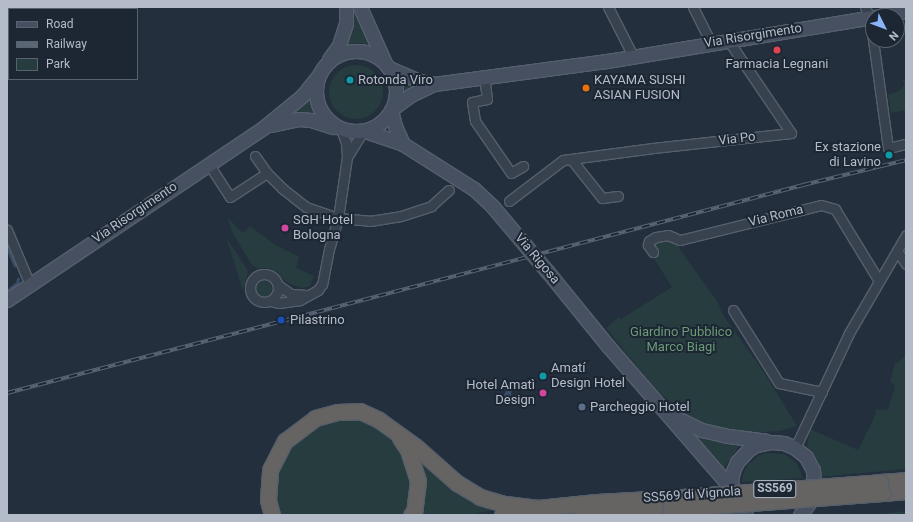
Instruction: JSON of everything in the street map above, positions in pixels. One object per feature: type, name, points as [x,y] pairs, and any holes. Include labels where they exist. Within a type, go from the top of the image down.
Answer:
[{"type":"highway","points":[[272,515],[268,500],[270,470],[285,441],[315,418],[338,412],[360,412],[379,420],[415,446],[457,483],[480,497],[504,504],[538,508]]},
{"type":"highway","points":[[396,432],[408,450],[418,481],[414,512],[411,515]]},
{"type":"highway","name":"SS569 di Vignola","points":[[881,488],[906,480]]},
{"type":"highway","name":"SS569 di Vignola","points":[[581,515],[670,503],[881,488],[906,491]]},
{"type":"highway","name":"SS569 di Vignola","points":[[502,515],[538,508],[598,502],[670,503]]},
{"type":"main road","points":[[346,7],[346,23],[339,45],[318,76],[315,88],[316,101],[325,117],[340,129],[356,132],[364,131],[376,126],[386,118],[392,109],[396,96],[396,84],[360,7]]},
{"type":"main road","name":"Via Risorgimento","points":[[392,109],[411,95],[434,84],[633,56],[865,16]]},
{"type":"main road","points":[[326,64],[339,55],[355,51],[366,52],[387,65]]},
{"type":"main road","name":"Via Risorgimento","points":[[387,65],[419,81],[434,84]]},
{"type":"main road","name":"Via Risorgimento","points":[[7,300],[208,163],[263,128],[302,96],[318,76]]},
{"type":"main road","points":[[392,109],[395,126],[403,144]]},
{"type":"main road","name":"Via Risorgimento","points":[[263,128],[277,123],[311,120],[340,129]]},
{"type":"main road","name":"Via Rigosa","points":[[364,131],[403,144],[474,189],[493,207],[596,332],[732,490]]},
{"type":"main road","name":"Via Rigosa","points":[[651,397],[677,418],[702,430],[728,436],[771,442]]},
{"type":"main road","points":[[746,515],[739,508],[732,490],[733,471],[742,455],[756,445],[771,442],[784,443],[795,448],[809,463],[814,478],[813,495],[809,504],[800,515]]},
{"type":"street","points":[[608,7],[633,56]]},
{"type":"street","points":[[693,7],[711,43]]},
{"type":"street","name":"Via Po","points":[[509,201],[563,160],[653,148],[791,133],[728,40]]},
{"type":"street","points":[[874,48],[888,148],[906,144]]},
{"type":"street","points":[[484,77],[487,99],[472,102],[475,121],[511,173],[523,166]]},
{"type":"street","points":[[313,294],[291,294],[278,285],[273,278],[266,274],[257,276],[251,282],[250,290],[254,298],[261,302],[290,302],[313,294],[322,284],[329,249],[338,218],[347,157],[346,142],[340,129]]},
{"type":"street","points":[[347,157],[364,131]]},
{"type":"street","points":[[255,156],[267,173],[283,189],[306,207],[338,218],[370,221],[401,216],[430,206],[449,190]]},
{"type":"street","points":[[571,159],[602,198],[618,196]]},
{"type":"street","points":[[208,163],[230,197],[267,173]]},
{"type":"street","name":"Via Roma","points":[[653,252],[648,245],[649,241],[656,237],[668,235],[680,240],[821,205],[835,209],[879,281]]},
{"type":"street","points":[[7,230],[30,285]]},
{"type":"street","points":[[795,448],[849,333],[906,236]]},
{"type":"street","points":[[900,248],[906,264]]},
{"type":"street","points":[[270,301],[276,295],[278,285]]},
{"type":"street","points":[[732,310],[779,383],[822,392]]},
{"type":"green space","points":[[352,7],[358,7],[372,46],[361,43],[343,45],[351,22]]},
{"type":"green space","points":[[351,65],[361,65],[371,69],[379,77],[383,87],[383,97],[379,107],[371,115],[361,119],[351,119],[341,115],[333,107],[329,97],[329,87],[333,77],[341,69]]},
{"type":"green space","points":[[400,78],[420,85],[402,96]]},
{"type":"green space","points":[[906,78],[906,110],[891,113],[888,95],[899,91],[905,85],[902,81]]},
{"type":"green space","points":[[309,94],[315,113],[292,113],[291,112]]},
{"type":"green space","points":[[228,218],[243,233],[250,226],[274,244],[299,257],[296,268],[314,276],[310,286],[303,288],[293,285],[285,281],[276,271],[269,268],[257,268],[252,265],[232,232]]},
{"type":"green space","points":[[226,237],[248,271],[243,291]]},
{"type":"green space","name":"Giardino Pubblico Marco Biagi","points":[[663,239],[676,241],[681,251],[717,301],[723,315],[765,374],[797,426],[780,431],[746,433],[713,426],[689,417],[659,393],[606,328],[619,317],[621,319],[672,287],[650,252],[654,242]]},
{"type":"green space","points":[[261,281],[267,281],[272,286],[270,295],[267,297],[261,297],[256,292],[256,286]]},
{"type":"green space","points":[[906,356],[906,469],[819,477],[807,447],[810,429],[858,450],[875,416],[876,409],[888,410],[895,386],[890,381],[895,364]]},
{"type":"green space","points":[[339,417],[367,421],[392,436],[406,454],[413,482],[405,515],[282,515],[274,497],[277,470],[290,445],[312,427]]},
{"type":"green space","points":[[686,431],[738,442],[739,446],[722,471]]},
{"type":"green space","points":[[413,449],[505,507],[470,515],[419,515],[423,501],[424,474]]},
{"type":"green space","points":[[767,453],[784,454],[793,460],[798,466],[803,478],[742,482],[746,467],[759,455]]},
{"type":"green space","points":[[906,511],[906,515],[858,515],[881,514]]},
{"type":"water","points":[[507,383],[511,384],[512,386],[511,397],[507,400],[504,399],[506,391],[504,386]]},
{"type":"waterway","points":[[7,247],[15,265]]},
{"type":"waterway","points":[[7,291],[17,283],[18,279]]},
{"type":"railway","points":[[7,393],[803,185],[906,160]]},
{"type":"place","name":"Farmacia Legnani","points":[[777,50]]},
{"type":"place","name":"Rotonda Viro","points":[[350,80]]},
{"type":"place","name":"KAYAMA SUSHI ASIAN FUSION","points":[[586,88]]},
{"type":"place","name":"Ex stazione di Lavino","points":[[889,155]]},
{"type":"place","name":"SGH Hotel Bologna","points":[[285,228]]},
{"type":"place","name":"Pilastrino","points":[[281,320]]},
{"type":"place","name":"Amatí Design Hotel","points":[[543,376]]},
{"type":"place","name":"Hotel Amatì Design","points":[[543,393]]},
{"type":"place","name":"Parcheggio Hotel","points":[[582,407]]}]
